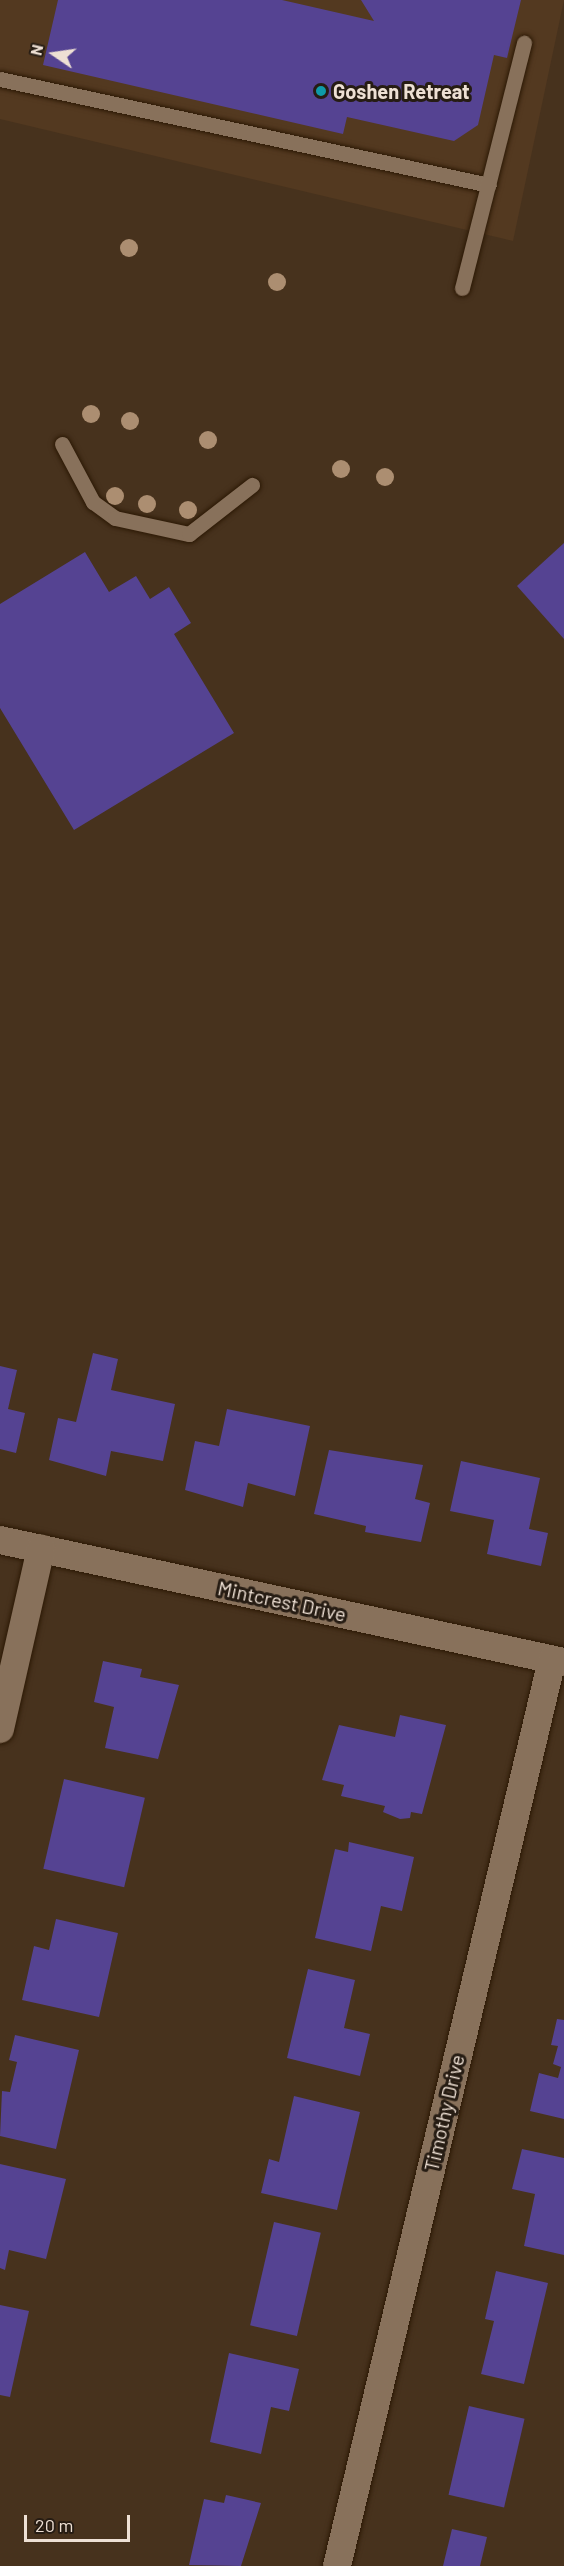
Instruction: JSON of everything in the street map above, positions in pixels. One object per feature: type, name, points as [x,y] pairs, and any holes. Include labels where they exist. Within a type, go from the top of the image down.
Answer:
[{"type":"street","name":"Mintcrest Drive","points":[[0,1540],[558,1661]]},
{"type":"street","points":[[0,1729],[41,1549]]},
{"type":"street","name":"Timothy Drive","points":[[337,2566],[558,1661]]},
{"type":"lane","points":[[462,288],[524,44]]},
{"type":"lane","points":[[0,80],[489,185]]},
{"type":"lane","points":[[62,444],[93,502],[115,518],[189,534],[252,486]]},
{"type":"shaded area","points":[[0,0],[564,0],[513,241],[0,119]]},
{"type":"building","name":"Goshen Retreat","points":[[58,0],[282,0],[374,21],[361,0],[521,0],[507,58],[494,55],[478,125],[454,141],[347,117],[343,134],[43,65]]},
{"type":"building","points":[[564,543],[564,639],[517,586]]},
{"type":"building","points":[[85,552],[109,592],[136,576],[150,599],[169,587],[191,623],[174,634],[234,733],[74,830],[0,708],[0,604]]},
{"type":"building","points":[[93,1353],[118,1359],[111,1390],[175,1404],[163,1461],[111,1451],[106,1476],[49,1460],[58,1418],[76,1422]]},
{"type":"building","points":[[0,1366],[17,1370],[8,1409],[25,1413],[16,1453],[0,1449]]},
{"type":"building","points":[[227,1409],[310,1426],[295,1496],[248,1483],[243,1507],[185,1490],[195,1441],[219,1446]]},
{"type":"building","points":[[329,1450],[423,1465],[415,1499],[430,1503],[421,1542],[365,1532],[366,1526],[314,1514]]},
{"type":"building","points":[[461,1461],[540,1478],[529,1529],[548,1533],[541,1566],[487,1554],[494,1520],[450,1511]]},
{"type":"building","points":[[103,1661],[142,1669],[140,1677],[179,1685],[158,1759],[105,1748],[114,1707],[94,1702]]},
{"type":"building","points":[[400,1715],[446,1725],[422,1814],[411,1812],[410,1818],[400,1819],[383,1812],[385,1806],[341,1796],[344,1785],[322,1780],[339,1725],[395,1737]]},
{"type":"building","points":[[64,1779],[145,1798],[124,1887],[43,1869]]},
{"type":"building","points":[[349,1842],[414,1857],[402,1911],[381,1906],[371,1951],[315,1938],[335,1849],[348,1852]]},
{"type":"building","points":[[56,1919],[118,1933],[99,2017],[22,2000],[34,1946],[49,1950]]},
{"type":"building","points":[[308,1969],[355,1980],[344,2028],[370,2034],[360,2076],[287,2058]]},
{"type":"building","points":[[557,2019],[564,2020],[564,2119],[530,2111],[539,2073],[558,2078],[561,2067],[553,2064],[558,2046],[551,2045]]},
{"type":"building","points":[[15,2035],[79,2050],[56,2149],[0,2136],[2,2091],[10,2092],[17,2062],[9,2060]]},
{"type":"building","points":[[294,2096],[360,2112],[337,2210],[261,2193],[269,2159],[279,2162]]},
{"type":"building","points":[[522,2149],[564,2158],[564,2255],[524,2246],[535,2194],[512,2189]]},
{"type":"building","points":[[0,2164],[66,2179],[46,2259],[9,2250],[5,2270],[0,2268]]},
{"type":"building","points":[[274,2222],[321,2233],[297,2336],[250,2325]]},
{"type":"building","points":[[496,2271],[548,2283],[524,2384],[481,2374],[494,2321],[485,2319]]},
{"type":"building","points":[[0,2305],[29,2311],[10,2397],[0,2395]]},
{"type":"building","points":[[229,2353],[299,2369],[289,2411],[271,2407],[261,2454],[210,2442]]},
{"type":"building","points":[[469,2406],[525,2419],[504,2507],[449,2495]]},
{"type":"building","points":[[226,2495],[261,2503],[241,2566],[189,2565],[204,2499],[224,2503]]},
{"type":"building","points":[[452,2529],[487,2537],[480,2566],[443,2566]]},
{"type":"place","name":"Goshen Retreat","points":[[321,91]]}]
